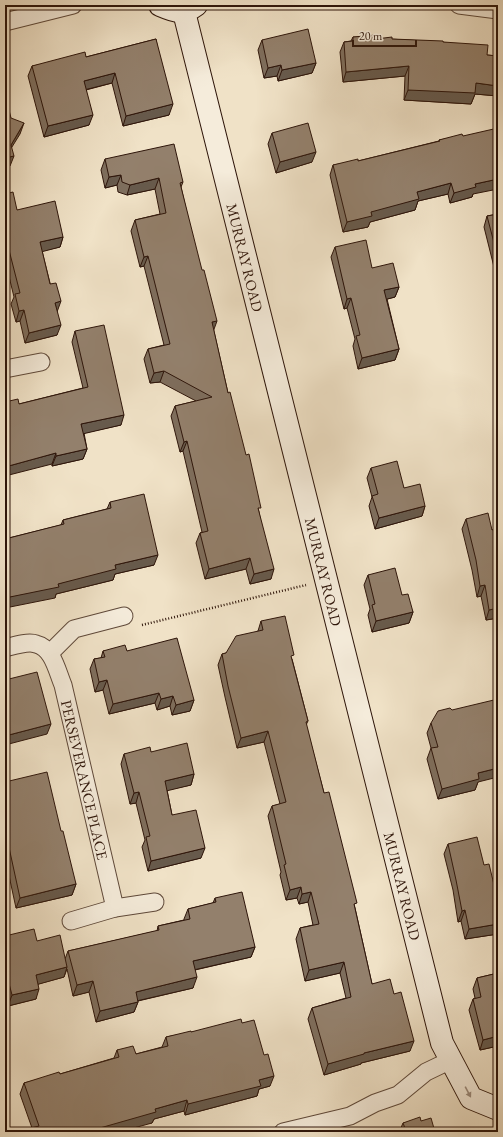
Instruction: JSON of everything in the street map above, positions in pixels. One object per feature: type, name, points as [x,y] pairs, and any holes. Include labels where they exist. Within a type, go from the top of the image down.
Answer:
[{"type":"street","points":[[5,22],[73,5]]},
{"type":"street","points":[[160,5],[172,10],[190,8]]},
{"type":"street","points":[[459,5],[493,8]]},
{"type":"street","name":"MURRAY ROAD","points":[[190,8],[326,580],[442,1042],[471,1098],[498,1109]]},
{"type":"street","points":[[5,369],[41,362]]},
{"type":"street","points":[[5,648],[25,644],[36,644],[50,653],[74,629],[124,616]]},
{"type":"street","name":"PERSEVERANCE PLACE","points":[[50,653],[63,685],[115,908]]},
{"type":"street","points":[[71,922],[115,908],[155,902]]},
{"type":"street","points":[[283,1132],[350,1116],[375,1103],[398,1095],[426,1072],[451,1060]]},
{"type":"path","points":[[124,616],[137,626],[326,580]]},
{"type":"building","points":[[308,29],[316,63],[282,70],[281,65],[268,68],[262,40]]},
{"type":"building","points":[[375,35],[376,39],[392,37],[392,39],[488,45],[487,55],[498,56],[498,86],[476,83],[475,93],[408,90],[409,66],[346,72],[344,42],[353,41],[353,37]]},
{"type":"building","points":[[156,39],[173,104],[126,116],[115,73],[84,81],[93,115],[48,126],[32,66],[85,52],[86,57]]},
{"type":"building","points":[[5,94],[11,118],[24,123],[11,145],[14,156],[5,158]]},
{"type":"building","points":[[308,123],[316,152],[280,162],[272,133]]},
{"type":"building","points":[[498,128],[498,179],[475,184],[476,187],[454,193],[451,183],[417,192],[419,199],[371,212],[372,216],[347,222],[333,165],[358,159],[358,161],[440,141],[439,140],[462,134],[463,136]]},
{"type":"building","points":[[174,144],[183,182],[180,183],[202,270],[204,270],[217,321],[212,322],[228,393],[230,392],[246,455],[249,454],[261,508],[258,508],[274,569],[254,574],[250,558],[209,569],[200,533],[208,531],[187,441],[184,442],[175,406],[212,397],[164,371],[154,373],[148,349],[170,344],[148,256],[144,257],[135,220],[166,213],[159,178],[130,185],[122,182],[121,175],[109,177],[105,159]]},
{"type":"building","points":[[13,192],[17,210],[55,201],[63,237],[40,242],[50,284],[56,283],[61,301],[55,303],[61,325],[29,333],[24,310],[19,311],[15,294],[20,293],[9,250],[5,251],[5,194]]},
{"type":"building","points":[[498,214],[498,258],[487,216]]},
{"type":"building","points":[[366,240],[372,268],[393,263],[399,287],[384,290],[399,349],[362,358],[356,336],[360,335],[351,298],[347,299],[335,247]]},
{"type":"building","points":[[104,325],[124,415],[81,424],[87,449],[56,456],[56,453],[5,467],[5,402],[18,399],[19,404],[88,387],[75,331]]},
{"type":"building","points":[[397,461],[404,488],[420,484],[425,506],[379,518],[372,496],[378,494],[371,468]]},
{"type":"building","points":[[144,494],[158,555],[115,565],[116,569],[58,584],[59,587],[5,598],[5,539],[64,524],[63,520],[111,508],[110,502]]},
{"type":"building","points":[[488,513],[492,530],[498,528],[498,608],[489,610],[485,585],[480,586],[476,560],[466,519]]},
{"type":"building","points":[[395,568],[402,595],[408,594],[413,612],[376,621],[372,605],[375,604],[368,575]]},
{"type":"building","points":[[285,616],[294,655],[291,656],[308,721],[306,722],[324,793],[329,792],[357,903],[354,904],[372,984],[390,979],[394,994],[401,992],[414,1041],[364,1053],[328,1064],[312,1008],[351,997],[344,962],[309,970],[300,928],[319,924],[311,892],[302,894],[301,887],[290,890],[284,865],[286,864],[272,806],[286,802],[268,731],[241,738],[228,686],[222,654],[226,653],[236,636],[263,630],[261,621]]},
{"type":"building","points":[[177,638],[194,700],[176,705],[173,696],[161,699],[159,693],[113,704],[107,680],[99,682],[94,659],[105,657],[103,651],[125,645],[127,651]]},
{"type":"building","points":[[37,672],[51,724],[5,736],[5,680]]},
{"type":"building","points":[[498,699],[498,768],[478,773],[479,779],[442,789],[431,748],[438,747],[431,723],[438,711],[450,708],[452,710]]},
{"type":"building","points":[[187,743],[194,774],[165,781],[172,815],[196,810],[205,848],[151,861],[146,837],[150,836],[139,792],[134,793],[124,754],[150,747],[151,752]]},
{"type":"building","points":[[47,772],[61,831],[63,831],[76,884],[20,898],[5,829],[5,782]]},
{"type":"building","points":[[477,837],[484,865],[489,864],[495,889],[498,889],[498,924],[469,929],[465,910],[462,911],[448,844]]},
{"type":"building","points":[[242,892],[255,947],[193,961],[197,977],[136,992],[138,1002],[100,1011],[93,981],[77,985],[68,951],[159,930],[158,926],[190,919],[188,909],[216,902],[215,898]]},
{"type":"building","points":[[34,929],[37,941],[60,935],[67,967],[36,975],[39,989],[12,995],[5,968],[5,936]]},
{"type":"building","points":[[498,973],[498,1036],[483,1040],[473,999],[481,997],[477,978]]},
{"type":"building","points":[[241,1019],[242,1023],[254,1020],[264,1055],[268,1054],[274,1076],[259,1080],[261,1086],[188,1104],[187,1100],[155,1109],[156,1112],[86,1132],[16,1132],[39,1126],[24,1083],[59,1072],[60,1074],[119,1057],[117,1050],[133,1046],[136,1054],[168,1046],[166,1037]]},
{"type":"building","points":[[420,1117],[421,1121],[431,1118],[435,1132],[392,1132],[405,1128],[403,1123]]}]
